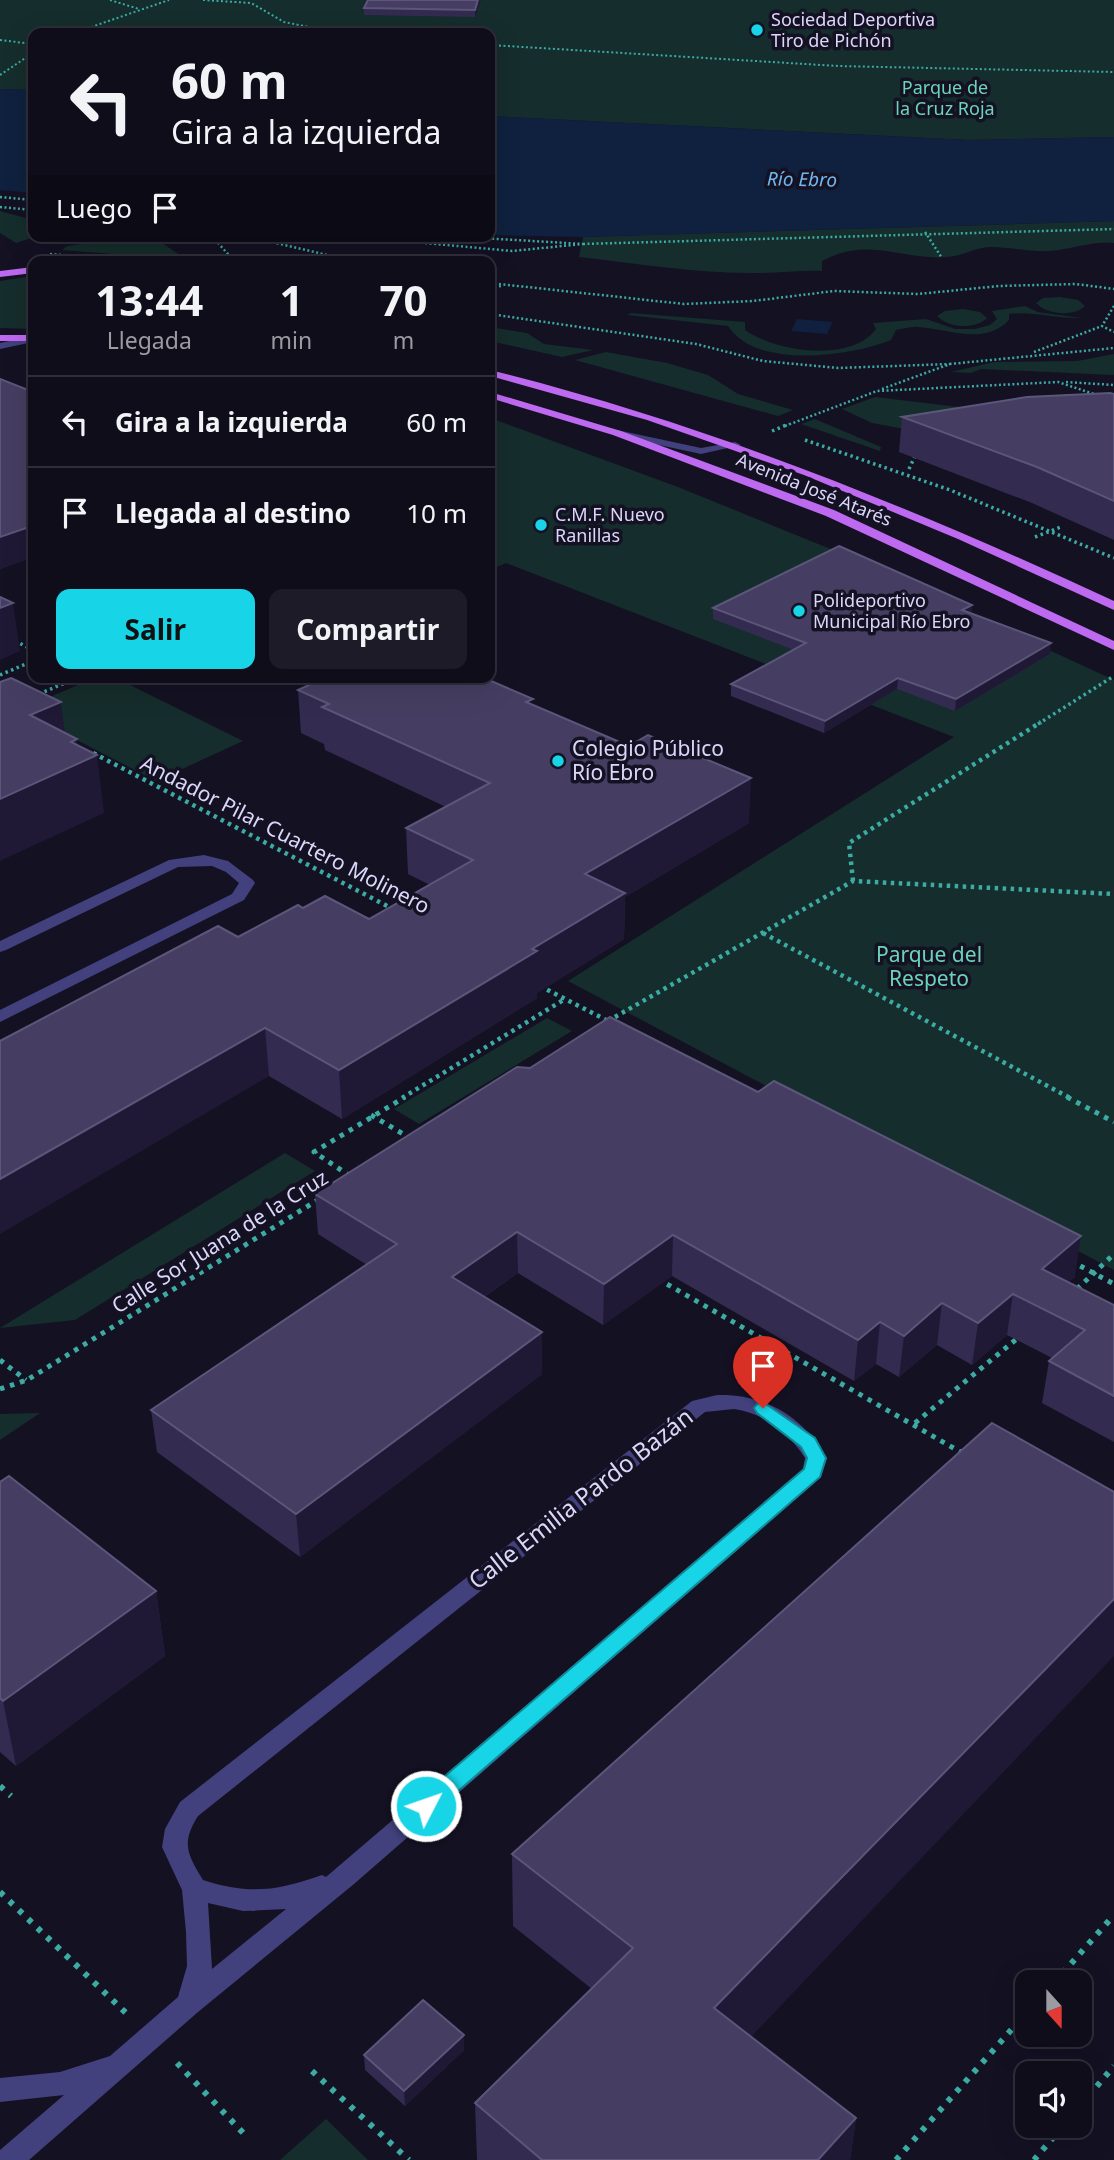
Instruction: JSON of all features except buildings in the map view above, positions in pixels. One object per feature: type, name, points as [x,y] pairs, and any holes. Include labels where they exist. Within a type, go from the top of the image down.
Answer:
[{"type":"main road","points":[[0,267],[28,270]]},
{"type":"main road","points":[[0,274],[28,270]]},
{"type":"main road","points":[[0,338],[28,339]]},
{"type":"main road","name":"Avenida José Atarés","points":[[495,374],[615,407],[734,445],[916,516],[1114,606]]},
{"type":"main road","name":"Avenida José Atarés","points":[[495,396],[617,433],[830,513],[1114,646]]},
{"type":"street","points":[[0,346],[28,340]]},
{"type":"street","points":[[617,433],[701,451],[734,445]]},
{"type":"street","points":[[0,947],[174,863],[197,858],[221,862],[238,872],[247,883],[238,897],[0,1017]]},
{"type":"street","name":"Calle Emilia Pardo Bazán","points":[[9,2160],[189,2004],[345,1876],[813,1472],[816,1458],[808,1442],[763,1408],[745,1401],[721,1399],[699,1406],[189,1809],[177,1829],[174,1847],[194,1888],[200,1966],[189,2004]]},
{"type":"street","name":"Calle Emilia Pardo Bazán","points":[[194,1888],[228,1900],[260,1904],[300,1896],[345,1876]]},
{"type":"street","name":"Calle Emilia Pardo Bazán","points":[[0,2090],[60,2084],[117,2066]]},
{"type":"path","points":[[110,0],[142,10]]},
{"type":"path","points":[[88,28],[169,0]]},
{"type":"path","points":[[203,0],[251,3],[284,22],[314,28]]},
{"type":"path","points":[[0,40],[28,43]]},
{"type":"path","points":[[495,45],[838,66],[1114,72]]},
{"type":"path","points":[[0,75],[28,56]]},
{"type":"path","points":[[0,197],[28,200]]},
{"type":"path","points":[[0,207],[28,210]]},
{"type":"path","points":[[414,242],[512,251],[583,244],[925,232],[1114,229]]},
{"type":"path","points":[[925,232],[942,258]]},
{"type":"path","points":[[495,239],[583,244]]},
{"type":"path","points":[[217,242],[230,256]]},
{"type":"path","points":[[272,242],[332,256]]},
{"type":"path","points":[[47,254],[72,256]]},
{"type":"path","points":[[495,285],[684,304],[754,302],[834,291],[918,294],[999,286],[1076,285],[1114,289]]},
{"type":"path","points":[[1029,354],[1102,326],[1114,306]]},
{"type":"path","points":[[495,315],[696,344],[763,361],[838,368],[950,364],[1029,354],[1114,348]]},
{"type":"path","points":[[1102,326],[1114,332]]},
{"type":"path","points":[[734,445],[950,364]]},
{"type":"path","points":[[877,391],[1058,382],[1114,385]]},
{"type":"path","points":[[1058,382],[1103,397]]},
{"type":"path","points":[[909,469],[920,444]]},
{"type":"path","points":[[1046,533],[1060,527]]},
{"type":"path","points":[[11,639],[28,648]]},
{"type":"path","points":[[0,675],[28,663]]},
{"type":"path","points":[[853,881],[849,843],[1114,676]]},
{"type":"path","points":[[31,698],[65,683]]},
{"type":"path","name":"Andador Pilar Cuartero Molinero","points":[[91,753],[405,916]]},
{"type":"path","points":[[596,1028],[853,881],[1114,894]]},
{"type":"path","points":[[763,933],[1114,1122]]},
{"type":"path","points":[[528,979],[620,1027]]},
{"type":"path","points":[[404,1147],[414,1140],[371,1115],[565,999]]},
{"type":"path","name":"Calle Sor Juana de la Cruz","points":[[342,1185],[353,1178],[314,1152],[371,1115]]},
{"type":"path","name":"Calle Sor Juana de la Cruz","points":[[0,1388],[27,1380],[330,1192]]},
{"type":"path","points":[[1074,1292],[1114,1254]]},
{"type":"path","points":[[1059,1255],[1114,1284]]},
{"type":"path","points":[[655,1277],[915,1423],[974,1460]]},
{"type":"path","points":[[915,1423],[1021,1335]]},
{"type":"path","points":[[0,1360],[27,1380]]},
{"type":"path","points":[[0,1786],[11,1796]]},
{"type":"path","points":[[0,1892],[125,2011]]},
{"type":"path","points":[[1065,1970],[1114,1915]]},
{"type":"path","points":[[896,2160],[1015,2026]]},
{"type":"path","points":[[177,2063],[246,2136]]},
{"type":"path","points":[[1092,2092],[1114,2066]]},
{"type":"path","points":[[312,2071],[409,2160]]},
{"type":"path","points":[[1034,2160],[1053,2138]]},
{"type":"green space","name":"Parque de la Cruz Roja","points":[[0,0],[1114,0],[1114,137],[968,140],[495,116],[495,28],[28,28],[28,90],[0,89]]},
{"type":"green space","points":[[0,211],[28,219],[28,239],[16,243],[0,233]]},
{"type":"green space","points":[[1114,221],[1114,243],[1097,243],[1050,251],[986,247],[959,255],[937,257],[857,250],[840,253],[822,261],[822,271],[716,272],[579,257],[583,237]]},
{"type":"green space","points":[[97,242],[159,242],[182,256],[138,256],[62,250],[67,246]]},
{"type":"green space","points":[[28,277],[28,329],[0,328],[0,281]]},
{"type":"green space","points":[[1043,298],[1078,300],[1085,306],[1074,312],[1060,313],[1047,310],[1036,303]]},
{"type":"green space","points":[[1025,306],[1038,312],[1081,318],[1009,314],[1009,320],[999,328],[978,334],[910,327],[896,330],[891,340],[874,346],[853,351],[805,355],[781,354],[760,349],[741,340],[728,326],[627,315],[631,313],[745,322],[745,330],[775,344],[832,350],[849,347],[864,340],[876,329],[873,323],[926,319],[955,329],[975,329],[990,325],[997,319],[992,311]]},
{"type":"green space","points":[[963,309],[980,312],[987,318],[976,324],[962,326],[948,323],[937,316],[945,311]]},
{"type":"green space","points":[[495,328],[527,333],[544,344],[593,350],[562,357],[495,342]]},
{"type":"green space","points":[[606,352],[667,363],[708,375],[738,394],[793,410],[778,416],[575,360]]},
{"type":"green space","points":[[1114,354],[1114,375],[981,369],[971,373],[951,372],[994,362],[1077,361]]},
{"type":"green space","points":[[875,397],[976,409],[937,435],[872,423],[842,409]]},
{"type":"green space","points":[[815,419],[881,447],[880,451],[801,424]]},
{"type":"green space","name":"Parque del Respeto","points":[[495,420],[678,487],[833,550],[1114,680],[1114,1270],[568,981],[954,737],[506,563],[495,568]]},
{"type":"green space","points":[[83,683],[126,683],[243,741],[156,781],[19,710]]},
{"type":"green space","points":[[547,1018],[572,1031],[419,1124],[394,1109]]},
{"type":"green space","points":[[285,1153],[315,1171],[75,1320],[0,1328]]},
{"type":"green space","points":[[40,1413],[0,1440],[0,1414]]},
{"type":"green space","points":[[326,2119],[368,2160],[280,2160]]},
{"type":"water","points":[[0,89],[28,90],[28,193],[0,190]]},
{"type":"water","name":"Río Ebro","points":[[495,116],[968,140],[1114,137],[1114,221],[583,237],[495,235]]},
{"type":"water","points":[[797,319],[833,322],[827,334],[791,331]]},
{"type":"place","name":"Sociedad Deportiva Tiro de Pichón","points":[[757,30]]},
{"type":"place","name":"C.M.F. Nuevo Ranillas","points":[[541,525]]},
{"type":"place","name":"Polideportivo Municipal Río Ebro","points":[[799,611]]},
{"type":"place","name":"Colegio Público Río Ebro","points":[[558,761]]},
{"type":"route","points":[[426,1806],[813,1472],[816,1458],[808,1442],[792,1427],[763,1408]]}]
